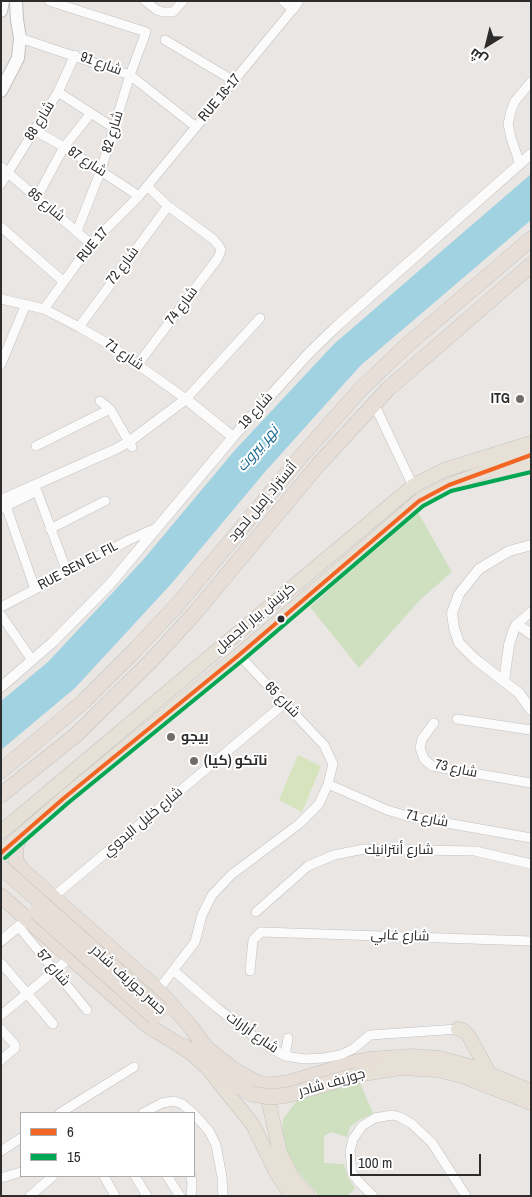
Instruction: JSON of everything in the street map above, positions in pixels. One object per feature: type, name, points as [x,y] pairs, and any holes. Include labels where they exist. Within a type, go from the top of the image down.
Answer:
[{"type":"highway","name":"أتستراد إميل لحود","points":[[1,771],[83,702],[134,650],[179,602],[304,453],[360,390],[406,346],[531,239]]},
{"type":"highway","name":"أتستراد إميل لحود","points":[[1,795],[77,734],[150,662],[194,614],[318,465],[407,371],[531,265]]},
{"type":"highway","name":"كرنيش بيار الجميل","points":[[1,832],[413,486],[444,470],[529,450]]},
{"type":"highway","name":"كرنيش بيار الجميل","points":[[1,853],[64,798],[239,655],[419,501],[449,485],[529,450]]},
{"type":"highway","points":[[19,838],[16,848],[16,861],[23,871],[158,990],[191,1027],[199,1050]]},
{"type":"highway","name":"جسر جوزيف شادر","points":[[1,867],[158,1014]]},
{"type":"highway","name":"جسر جوزيف شادر","points":[[1,881],[199,1050],[222,1062],[257,1087]]},
{"type":"highway","points":[[1,896],[23,923],[147,1025],[199,1050]]},
{"type":"highway","points":[[458,1029],[469,1036],[490,1075]]},
{"type":"highway","name":"جوزيف شادر","points":[[199,1050],[206,1066],[257,1087],[271,1097],[288,1095],[357,1076],[400,1068],[438,1070],[462,1076],[531,1102]]},
{"type":"highway","name":"جوزيف شادر","points":[[257,1087],[288,1083],[371,1059],[411,1056],[440,1058],[472,1067],[531,1091]]},
{"type":"highway","points":[[206,1066],[253,1124],[277,1174],[292,1196]]},
{"type":"highway","points":[[257,1087],[265,1094],[269,1103],[275,1137],[283,1160],[293,1179],[308,1196]]},
{"type":"main road","points":[[1,12],[3,1]]},
{"type":"main road","points":[[1,91],[18,58],[20,38],[16,1]]},
{"type":"street","name":"شارع 82","points":[[49,1],[146,32],[130,75],[101,170],[77,231]]},
{"type":"street","points":[[145,1],[163,12],[172,12],[183,1]]},
{"type":"street","points":[[284,1],[295,5]]},
{"type":"street","name":"RUE 16-17","points":[[147,186],[295,5]]},
{"type":"street","name":"شارع 91","points":[[20,38],[130,75],[196,127]]},
{"type":"street","points":[[165,40],[234,81]]},
{"type":"street","name":"شارع 88","points":[[1,184],[5,170],[34,130],[58,92],[75,55]]},
{"type":"street","points":[[520,164],[508,124],[515,101],[531,82]]},
{"type":"street","points":[[58,92],[114,128]]},
{"type":"street","points":[[37,197],[64,147],[91,114]]},
{"type":"street","name":"شارع 87","points":[[34,130],[101,170],[139,196]]},
{"type":"street","name":"شارع 19","points":[[1,687],[54,642],[110,584],[233,437],[310,352],[338,324],[531,154]]},
{"type":"street","name":"شارع 85","points":[[5,170],[92,244]]},
{"type":"street","points":[[147,186],[168,206]]},
{"type":"street","name":"RUE 17","points":[[44,309],[92,244],[147,186]]},
{"type":"street","name":"شارع 74","points":[[138,364],[218,258],[221,250],[213,239],[168,206]]},
{"type":"street","name":"شارع 72","points":[[78,327],[168,206]]},
{"type":"street","points":[[1,227],[64,282]]},
{"type":"street","name":"شارع 71","points":[[1,299],[44,309],[110,345],[189,401],[233,437]]},
{"type":"street","points":[[1,364],[26,304]]},
{"type":"street","points":[[7,502],[37,491],[131,444],[189,401],[260,318]]},
{"type":"street","points":[[100,401],[110,409],[131,444]]},
{"type":"street","points":[[374,404],[413,486]]},
{"type":"street","points":[[36,446],[110,409]]},
{"type":"street","points":[[7,502],[118,448],[131,444]]},
{"type":"street","points":[[1,490],[7,502],[35,589]]},
{"type":"street","points":[[37,491],[67,572]]},
{"type":"street","points":[[50,529],[105,502]]},
{"type":"street","name":"RUE SEN EL FIL","points":[[1,607],[129,540],[156,528]]},
{"type":"street","points":[[531,545],[509,551],[480,569],[458,594],[452,613],[459,643],[475,659],[519,694],[531,710]]},
{"type":"street","points":[[504,681],[511,636],[517,624],[531,612]]},
{"type":"street","points":[[1,614],[32,660]]},
{"type":"street","points":[[517,624],[531,634]]},
{"type":"street","name":"شارع 65","points":[[239,655],[324,745],[333,764],[328,784]]},
{"type":"street","name":"شارع خليل البدوي","points":[[1,941],[285,703]]},
{"type":"street","points":[[457,719],[531,730]]},
{"type":"street","name":"شارع 73","points":[[434,723],[422,739],[420,748],[424,759],[432,766],[531,783]]},
{"type":"street","points":[[158,990],[195,942],[202,915],[212,895],[231,875],[299,824],[319,804],[328,784]]},
{"type":"street","name":"شارع 71","points":[[328,784],[387,810],[407,816],[531,838]]},
{"type":"street","name":"شارع أنترانيك","points":[[256,912],[308,866],[334,855],[364,849],[475,852],[531,864]]},
{"type":"street","name":"شارع 57","points":[[23,923],[55,970],[87,1010]]},
{"type":"street","name":"شارع غابي","points":[[250,971],[253,940],[261,932],[531,941]]},
{"type":"street","points":[[1,1015],[66,961]]},
{"type":"street","points":[[1,963],[53,1024]]},
{"type":"street","name":"شارع أرارات","points":[[174,971],[261,1042],[285,1056],[304,1059],[324,1058],[340,1055],[352,1049],[370,1035],[458,1029]]},
{"type":"street","points":[[1,1029],[16,1048],[1,1060]]},
{"type":"street","points":[[285,1056],[288,1038]]},
{"type":"street","points":[[62,1112],[134,1067]]},
{"type":"street","points":[[157,1110],[162,1103],[174,1101],[193,1112]]},
{"type":"street","points":[[195,1114],[209,1131],[216,1145],[222,1176],[223,1196]]},
{"type":"street","points":[[373,1196],[352,1173],[350,1151],[353,1139],[362,1126],[375,1118],[392,1115],[412,1124],[432,1143],[466,1196]]},
{"type":"street","points":[[1,1151],[20,1139]]},
{"type":"street","points":[[1,1178],[20,1172]]},
{"type":"street","points":[[30,1196],[52,1177]]},
{"type":"street","points":[[105,1177],[115,1196]]},
{"type":"street","points":[[136,1177],[147,1196]]},
{"type":"street","points":[[168,1177],[180,1196]]},
{"type":"street","points":[[191,1177],[191,1196]]},
{"type":"green space","points":[[417,511],[452,572],[421,599],[359,668],[310,607]]},
{"type":"green space","points":[[298,755],[321,766],[302,812],[279,800]]},
{"type":"green space","points":[[359,1081],[373,1113],[350,1127],[347,1137],[331,1132],[324,1136],[324,1163],[344,1164],[348,1178],[355,1188],[348,1196],[319,1196],[298,1172],[287,1153],[282,1134],[283,1119],[299,1098]]},
{"type":"water","name":"نهر بيروت","points":[[531,174],[531,220],[361,365],[264,473],[172,583],[75,688],[1,750],[1,701],[48,662],[143,560],[235,450],[334,344]]},
{"type":"transit line","name":"6","points":[[1,853],[64,798],[239,655],[419,501],[449,485],[531,455]]},
{"type":"transit line","name":"15","points":[[5,858],[68,803],[243,660],[423,506],[451,491],[531,472]]},
{"type":"place","name":"ITG","points":[[520,399]]},
{"type":"place","name":"بيجو","points":[[171,737]]},
{"type":"place","name":"ناتكو (كيا)","points":[[194,761]]}]
